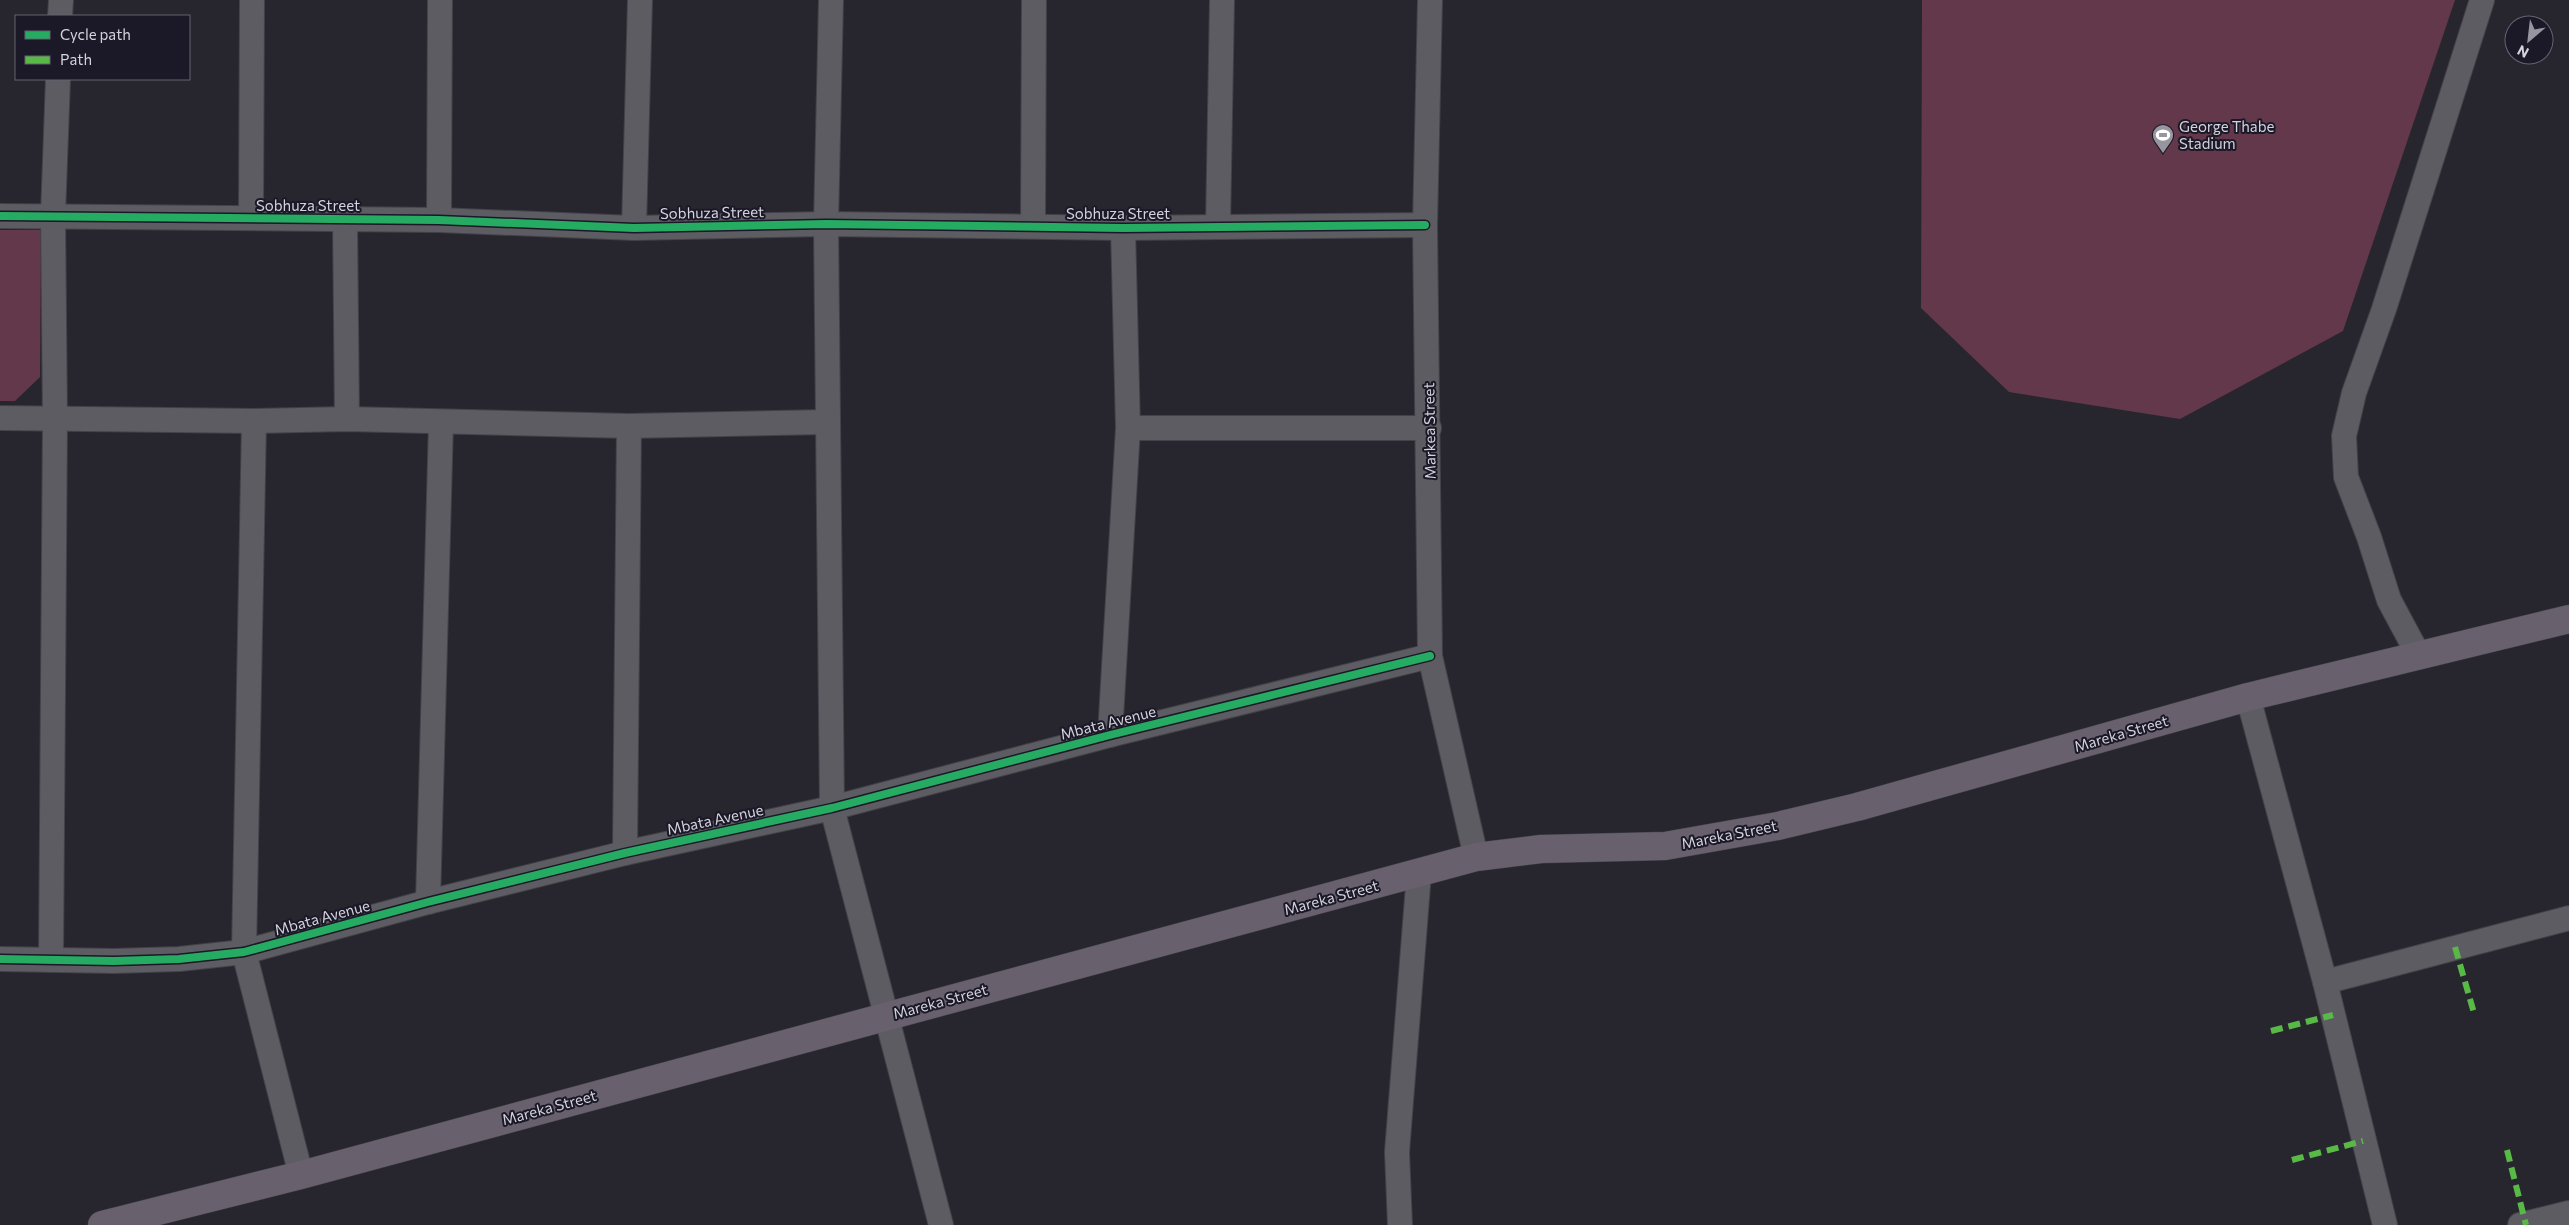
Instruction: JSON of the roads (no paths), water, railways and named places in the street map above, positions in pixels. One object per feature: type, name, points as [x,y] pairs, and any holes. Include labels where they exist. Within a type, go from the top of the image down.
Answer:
[{"type":"main road","name":"Mareka Street","points":[[102,1225],[301,1175],[1476,858],[1541,850],[1665,846],[1778,826],[1866,804],[2248,697],[2569,619]]},
{"type":"street","points":[[60,15],[61,0]]},
{"type":"street","points":[[251,218],[252,0]]},
{"type":"street","points":[[438,220],[440,0]]},
{"type":"street","points":[[634,228],[640,0]]},
{"type":"street","points":[[831,0],[826,224],[826,422],[832,808],[941,1225]]},
{"type":"street","points":[[1033,226],[1034,0]]},
{"type":"street","points":[[1218,227],[1222,0]]},
{"type":"street","name":"Markea Street","points":[[1430,0],[1425,225],[1429,428],[1430,656],[1476,858]]},
{"type":"street","points":[[2419,656],[2389,600],[2369,537],[2346,476],[2344,436],[2354,393],[2384,309],[2482,0]]},
{"type":"street","points":[[50,960],[55,419],[54,216],[58,80]]},
{"type":"street","name":"Sobhuza Street","points":[[0,216],[438,220],[634,228],[826,224],[1124,228],[1425,225]]},
{"type":"street","points":[[345,219],[347,419]]},
{"type":"street","points":[[1110,735],[1128,428],[1124,228]]},
{"type":"street","points":[[0,418],[254,421],[347,419],[441,423],[629,426],[826,422]]},
{"type":"street","points":[[254,421],[244,952],[301,1175]]},
{"type":"street","points":[[428,902],[441,423]]},
{"type":"street","points":[[626,853],[629,426]]},
{"type":"street","points":[[1128,428],[1429,428]]},
{"type":"street","name":"Mbata Avenue","points":[[0,959],[179,959],[244,952],[428,902],[626,853],[832,808],[1110,735],[1430,656]]},
{"type":"street","points":[[2248,697],[2325,982],[2386,1225]]},
{"type":"street","points":[[1400,1225],[1397,1152],[1419,873]]},
{"type":"street","points":[[2325,982],[2569,918]]},
{"type":"street","points":[[2520,1225],[2569,1213]]},
{"type":"place","name":"George Thabe Stadium","points":[[2163,154]]}]
